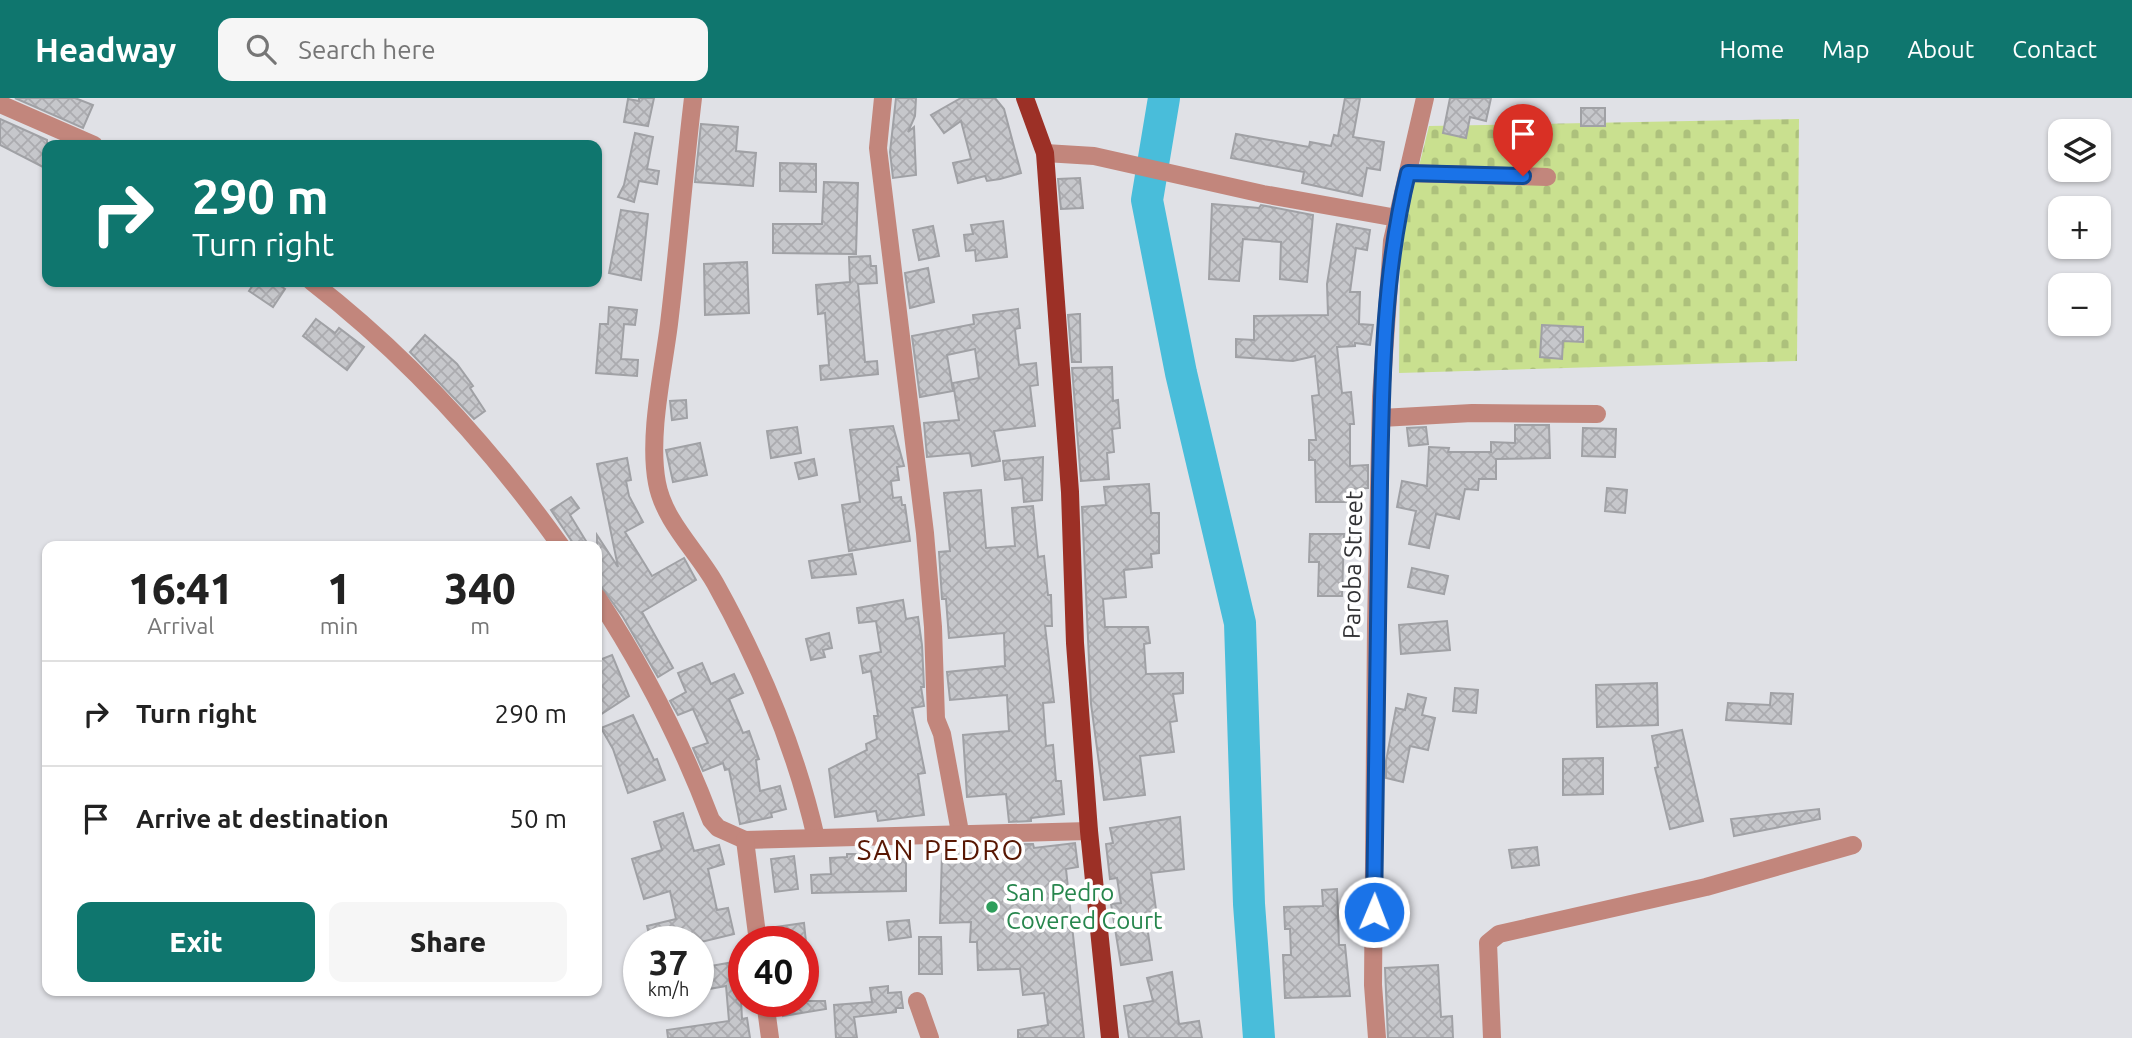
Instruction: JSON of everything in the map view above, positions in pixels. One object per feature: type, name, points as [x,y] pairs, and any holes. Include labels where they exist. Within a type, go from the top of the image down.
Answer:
[{"type":"main road","points":[[1025,98],[1045,153],[1069,480],[1075,643],[1088,831],[1110,1038]]},
{"type":"street","points":[[693,98],[659,406],[655,458],[657,484],[677,530],[714,582],[751,658],[801,780],[816,838]]},
{"type":"street","points":[[883,98],[878,148],[925,533],[933,627],[936,719],[942,734],[960,832]]},
{"type":"street","name":"Paroba Street","points":[[1377,1038],[1373,985],[1381,418],[1392,241],[1425,98]]},
{"type":"street","points":[[0,104],[82,140]]},
{"type":"street","points":[[1045,153],[1094,156],[1264,194],[1397,218]]},
{"type":"street","points":[[1408,173],[1547,177]]},
{"type":"street","points":[[318,287],[433,388],[512,481],[557,541]]},
{"type":"street","points":[[1381,418],[1472,413],[1597,414]]},
{"type":"street","points":[[602,605],[670,722],[711,820],[718,828],[745,840],[960,832],[1088,831]]},
{"type":"street","points":[[745,840],[756,926]]},
{"type":"street","points":[[1492,1038],[1488,943],[1499,934],[1706,887],[1853,845]]},
{"type":"street","points":[[917,1001],[930,1038]]},
{"type":"street","points":[[767,1017],[770,1038]]},
{"type":"green space","points":[[1799,119],[1797,361],[1399,373],[1400,243],[1429,126]]},
{"type":"building","points":[[15,98],[75,98],[93,105],[83,128]]},
{"type":"building","points":[[639,98],[654,98],[648,126],[624,122],[628,99],[639,101]]},
{"type":"building","points":[[896,98],[916,98],[915,116],[908,132],[914,127],[916,175],[893,178],[890,152]]},
{"type":"building","points":[[961,98],[995,98],[1004,109],[1021,173],[987,181],[985,176],[958,183],[953,163],[971,159],[961,121],[944,133],[931,115]]},
{"type":"building","points":[[1345,98],[1360,98],[1353,137],[1384,142],[1380,170],[1367,168],[1362,196],[1302,183],[1304,172],[1231,158],[1236,134],[1309,147],[1310,142],[1331,146],[1334,135],[1338,136]]},
{"type":"building","points":[[1450,98],[1491,98],[1486,121],[1470,117],[1466,138],[1443,133]]},
{"type":"building","points":[[1581,108],[1605,108],[1605,126],[1581,126]]},
{"type":"building","points":[[0,119],[47,140],[42,140],[42,166],[0,145]]},
{"type":"building","points":[[701,124],[738,127],[736,151],[756,153],[753,186],[695,182]]},
{"type":"building","points":[[635,133],[653,137],[647,169],[659,171],[657,184],[639,181],[634,202],[618,197],[624,185]]},
{"type":"building","points":[[780,163],[816,164],[816,192],[780,191]]},
{"type":"building","points":[[1080,178],[1083,208],[1061,209],[1058,179]]},
{"type":"building","points":[[824,182],[858,183],[856,254],[773,253],[773,224],[822,224]]},
{"type":"building","points":[[1212,204],[1259,208],[1261,205],[1313,215],[1307,282],[1280,279],[1281,242],[1243,239],[1239,281],[1209,279]]},
{"type":"building","points":[[621,210],[648,214],[641,280],[609,273]]},
{"type":"building","points":[[1003,221],[1007,257],[976,261],[975,250],[966,251],[964,235],[973,234],[971,225]]},
{"type":"building","points":[[1337,224],[1370,230],[1367,250],[1356,248],[1350,292],[1360,292],[1359,324],[1373,325],[1370,345],[1355,343],[1355,346],[1337,347],[1342,393],[1351,392],[1354,424],[1350,424],[1350,466],[1368,465],[1368,488],[1348,489],[1348,502],[1316,502],[1315,460],[1309,460],[1309,440],[1316,440],[1312,396],[1319,395],[1315,356],[1293,361],[1236,357],[1236,339],[1254,340],[1254,316],[1328,315],[1327,284]]},
{"type":"building","points":[[933,226],[939,256],[919,260],[913,230]]},
{"type":"building","points":[[870,256],[871,266],[876,266],[877,283],[858,284],[865,362],[877,361],[878,374],[821,380],[820,366],[829,365],[825,313],[818,314],[816,285],[850,282],[849,257]]},
{"type":"building","points":[[747,262],[749,313],[705,315],[704,264]]},
{"type":"building","points":[[928,268],[934,302],[910,308],[905,273]]},
{"type":"building","points":[[252,287],[285,289],[273,307],[249,291]]},
{"type":"building","points":[[609,307],[637,310],[635,325],[624,324],[621,359],[638,360],[637,376],[596,373],[600,324],[608,324]]},
{"type":"building","points":[[1018,309],[1020,328],[1015,329],[1019,365],[1036,363],[1038,385],[1030,386],[1035,426],[994,431],[1000,461],[972,466],[970,453],[927,457],[924,423],[959,420],[953,383],[979,378],[975,349],[947,355],[953,391],[920,397],[912,336],[974,324],[973,315]]},
{"type":"building","points":[[1080,314],[1081,362],[1072,362],[1068,315]]},
{"type":"building","points":[[316,319],[335,333],[339,328],[364,347],[347,370],[303,336]]},
{"type":"building","points":[[1542,325],[1583,327],[1583,342],[1563,341],[1562,359],[1540,357]]},
{"type":"building","points":[[425,335],[457,364],[473,386],[470,388],[485,411],[474,419],[410,352]]},
{"type":"building","points":[[1112,367],[1113,401],[1118,400],[1120,428],[1112,429],[1114,452],[1107,453],[1109,479],[1081,481],[1072,368]]},
{"type":"building","points":[[686,400],[687,418],[672,420],[670,401]]},
{"type":"building","points":[[1515,425],[1549,425],[1550,458],[1496,459],[1496,479],[1479,479],[1478,490],[1465,489],[1459,519],[1436,514],[1429,548],[1409,544],[1416,511],[1397,507],[1402,481],[1427,486],[1429,447],[1449,448],[1448,452],[1491,452],[1491,442],[1515,443]]},
{"type":"building","points":[[893,426],[904,466],[897,467],[899,480],[891,481],[893,498],[901,497],[902,505],[905,505],[910,541],[849,551],[842,505],[860,502],[850,430]]},
{"type":"building","points":[[797,427],[801,453],[771,458],[767,431]]},
{"type":"building","points":[[1426,427],[1428,444],[1409,446],[1407,428]]},
{"type":"building","points":[[1583,428],[1616,429],[1615,457],[1582,456]]},
{"type":"building","points":[[700,443],[707,475],[673,482],[666,450]]},
{"type":"building","points":[[1043,457],[1042,500],[1024,502],[1022,478],[1005,480],[1003,461]]},
{"type":"building","points":[[627,458],[631,480],[626,481],[629,496],[643,522],[625,532],[652,576],[684,558],[696,580],[642,612],[673,668],[658,677],[623,617],[602,588],[602,543],[618,567],[597,464]]},
{"type":"building","points":[[814,459],[817,475],[799,479],[795,463]]},
{"type":"building","points":[[1149,484],[1151,513],[1159,513],[1159,553],[1151,554],[1152,567],[1124,570],[1126,597],[1103,599],[1105,627],[1148,627],[1150,643],[1144,644],[1146,674],[1183,673],[1183,693],[1173,694],[1177,721],[1170,722],[1174,752],[1140,756],[1145,795],[1104,800],[1091,704],[1082,507],[1106,505],[1104,487]]},
{"type":"building","points":[[1607,488],[1627,490],[1625,513],[1605,511]]},
{"type":"building","points":[[981,490],[986,548],[1015,546],[1012,508],[1033,506],[1038,557],[1044,556],[1048,595],[1051,595],[1052,626],[1045,626],[1054,702],[1043,703],[1046,746],[1053,745],[1056,781],[1061,781],[1064,814],[1031,818],[1031,821],[1009,822],[1006,794],[967,797],[963,735],[1009,731],[1007,695],[950,700],[947,672],[1005,666],[1004,633],[949,638],[946,599],[942,599],[939,552],[950,551],[944,493]]},
{"type":"building","points":[[571,497],[579,508],[570,515],[586,541],[572,541],[551,510]]},
{"type":"building","points":[[1310,534],[1344,534],[1342,596],[1318,596],[1319,562],[1309,562]]},
{"type":"building","points":[[852,554],[856,574],[812,578],[809,561]]},
{"type":"building","points":[[1412,568],[1448,576],[1444,594],[1408,587]]},
{"type":"building","points":[[903,600],[906,619],[918,617],[922,645],[924,687],[921,687],[924,706],[912,708],[925,773],[918,774],[924,815],[878,821],[876,811],[835,817],[829,769],[867,750],[866,744],[877,739],[874,716],[878,716],[871,671],[863,673],[860,656],[881,652],[876,621],[859,623],[857,608]]},
{"type":"building","points":[[1447,621],[1450,650],[1401,654],[1399,625]]},
{"type":"building","points":[[829,633],[832,648],[823,650],[825,657],[811,660],[806,639]]},
{"type":"building","points":[[612,655],[629,696],[602,714],[602,659]]},
{"type":"building","points":[[702,663],[711,684],[734,674],[743,693],[729,699],[743,733],[749,731],[759,759],[756,760],[760,791],[780,786],[786,809],[771,813],[772,817],[740,824],[729,769],[725,770],[723,763],[703,771],[693,748],[708,743],[693,709],[678,715],[670,701],[686,692],[678,673]]},
{"type":"building","points":[[1657,683],[1658,725],[1597,727],[1596,685]]},
{"type":"building","points":[[1455,688],[1478,690],[1476,713],[1453,711]]},
{"type":"building","points":[[1771,693],[1793,694],[1791,724],[1726,720],[1728,703],[1770,705]]},
{"type":"building","points":[[1408,694],[1426,698],[1422,715],[1435,718],[1428,750],[1410,746],[1403,782],[1386,778],[1386,761],[1396,708],[1405,710]]},
{"type":"building","points":[[633,715],[665,780],[628,793],[613,749],[602,728]]},
{"type":"building","points":[[1682,730],[1703,821],[1670,829],[1655,768],[1658,767],[1652,736]]},
{"type":"building","points":[[1603,758],[1603,794],[1563,795],[1563,759]]},
{"type":"building","points":[[1819,809],[1820,819],[1734,836],[1731,819]]},
{"type":"building","points":[[683,813],[694,851],[719,845],[724,864],[708,869],[717,910],[728,908],[732,926],[728,926],[728,935],[714,939],[714,926],[647,926],[676,919],[670,891],[644,899],[632,859],[662,850],[654,822]]},
{"type":"building","points":[[1180,817],[1184,869],[1151,873],[1158,924],[1147,926],[1152,960],[1121,965],[1111,904],[1121,903],[1117,878],[1110,879],[1106,844],[1113,843],[1110,828]]},
{"type":"building","points":[[1075,843],[1078,867],[1066,869],[1084,1038],[1018,1038],[1018,1030],[1048,1025],[1044,993],[1023,995],[1020,969],[978,970],[977,942],[970,942],[971,922],[940,923],[942,854],[982,853],[982,845],[1033,844],[1034,848]]},
{"type":"building","points":[[1537,847],[1539,865],[1512,868],[1509,850]]},
{"type":"building","points":[[847,854],[874,854],[874,859],[906,859],[906,891],[812,893],[811,875],[831,874],[830,858],[847,857]]},
{"type":"building","points":[[794,856],[798,889],[775,892],[771,859]]},
{"type":"building","points":[[1337,889],[1339,945],[1345,945],[1350,996],[1285,998],[1283,955],[1291,955],[1290,929],[1285,929],[1284,907],[1323,906],[1322,890]]},
{"type":"building","points":[[909,920],[911,937],[889,940],[887,922]]},
{"type":"building","points":[[804,923],[804,926],[782,926]]},
{"type":"building","points":[[919,937],[941,937],[942,974],[919,974]]},
{"type":"building","points":[[728,963],[728,1009],[726,986],[714,988],[714,965]]},
{"type":"building","points":[[1438,965],[1441,1017],[1452,1016],[1453,1038],[1388,1038],[1385,968]]},
{"type":"building","points":[[1172,972],[1179,1024],[1199,1021],[1202,1038],[1129,1038],[1124,1006],[1153,1001],[1147,978]]},
{"type":"building","points":[[888,986],[888,993],[901,992],[903,1008],[896,1008],[896,1012],[854,1017],[857,1038],[836,1038],[834,1005],[872,1002],[870,988]]},
{"type":"building","points":[[819,1001],[825,1001],[826,1009],[819,1010]]},
{"type":"building","points":[[729,1017],[747,1018],[750,1038],[668,1038],[667,1030],[729,1021]]},
{"type":"waterway","points":[[1164,98],[1147,200],[1181,373],[1240,623],[1249,904],[1259,1038]]},
{"type":"place","name":"San Pedro Covered Court","points":[[992,907]]},
{"type":"district","name":"SAN PEDRO","points":[[941,850]]},
{"type":"route","points":[[1374,912],[1381,397],[1392,241],[1408,173],[1523,176]]}]
